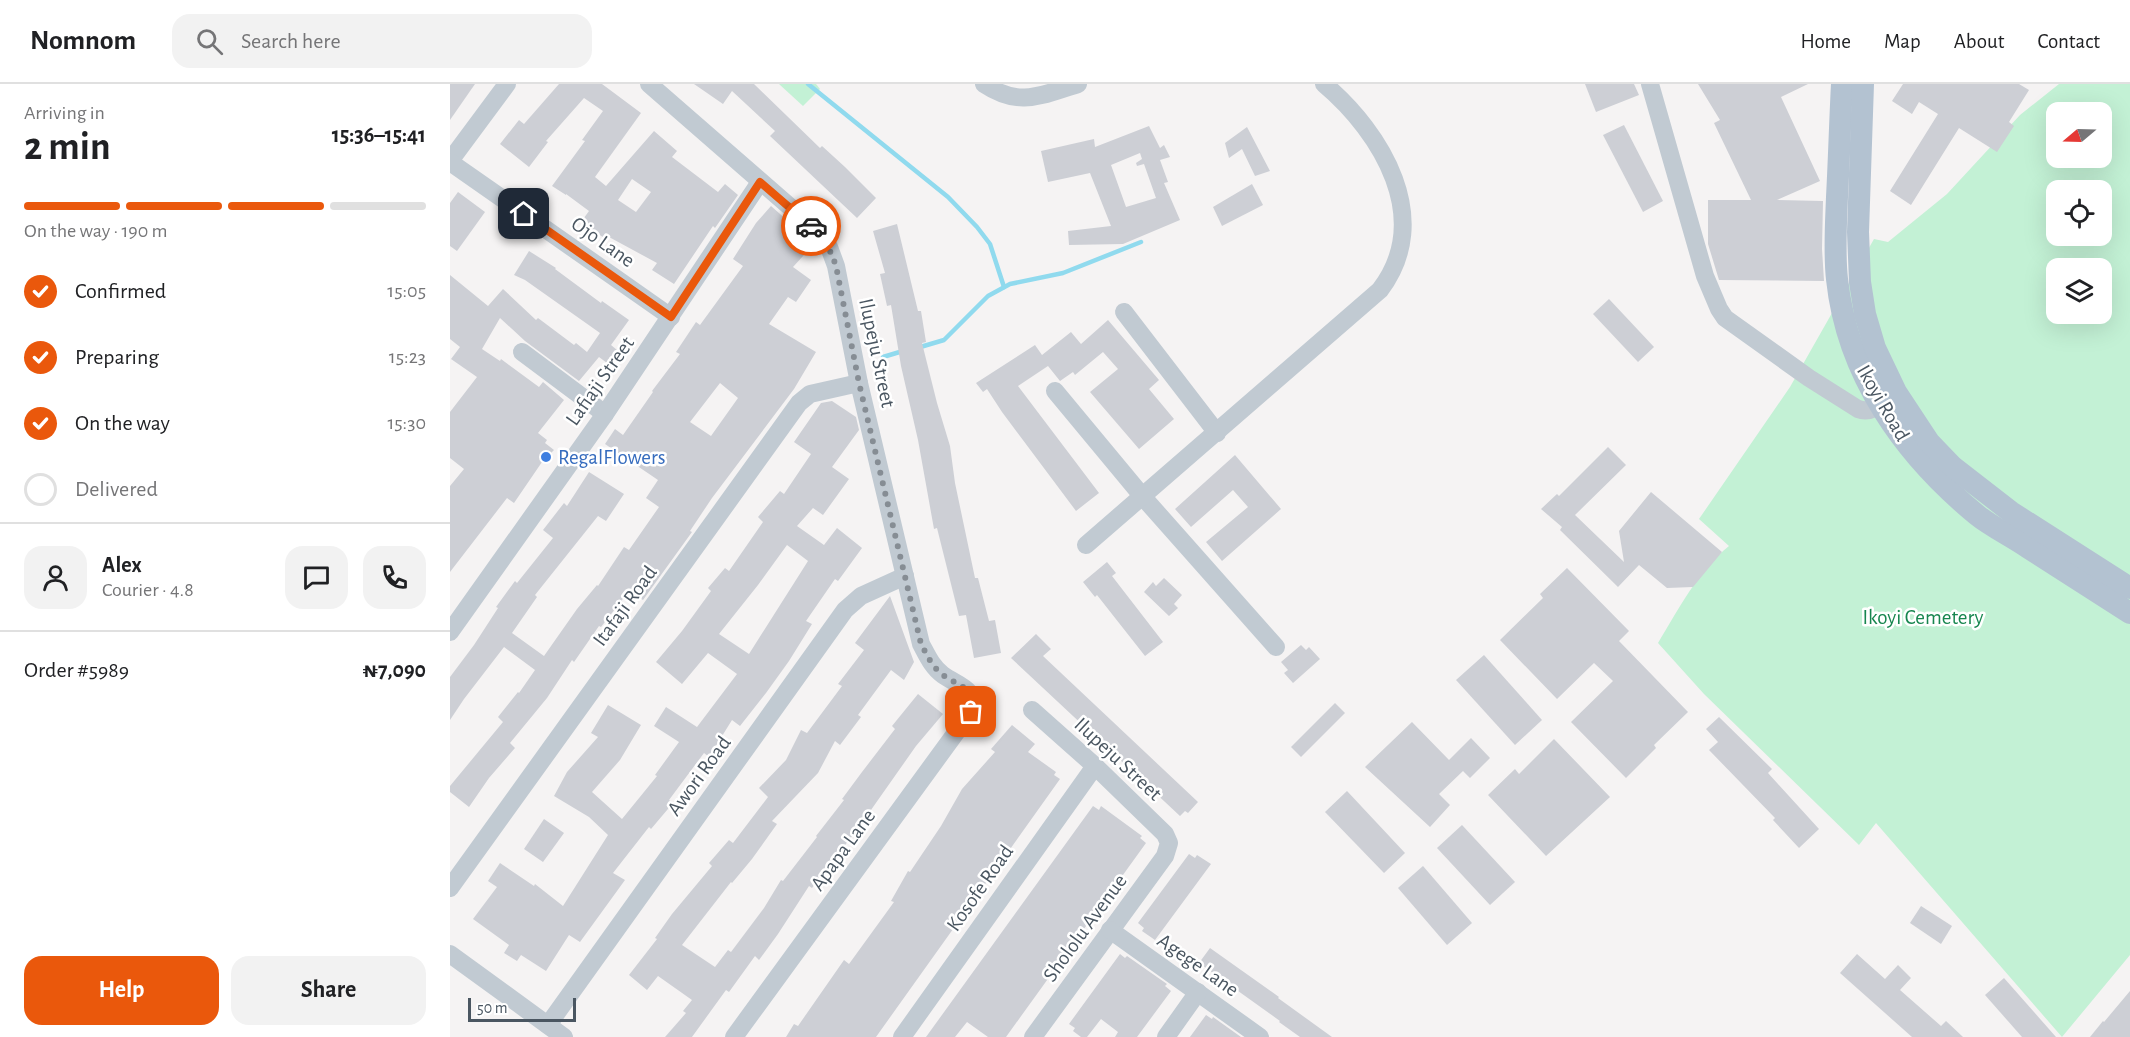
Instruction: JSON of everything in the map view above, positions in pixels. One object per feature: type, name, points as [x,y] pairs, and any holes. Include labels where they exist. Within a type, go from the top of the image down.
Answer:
[{"type":"main road","name":"Ikoyi Road","points":[[1842,84],[1836,244],[1837,278],[1850,340],[1862,371],[1953,467],[2011,512],[2130,588]]},
{"type":"main road","name":"Ikoyi Road","points":[[1863,84],[1858,232],[1860,282],[1864,314],[1900,437],[1920,462],[1979,516],[2130,613]]},
{"type":"street","points":[[450,161],[507,84]]},
{"type":"street","name":"Ilupeju Street","points":[[649,84],[820,233],[829,247],[836,266],[859,383],[921,644],[929,661],[942,674],[965,687]]},
{"type":"street","points":[[984,84],[996,92],[1015,99],[1034,97],[1078,84]]},
{"type":"street","points":[[1086,545],[1380,290],[1389,279],[1401,240],[1402,216],[1395,178],[1385,156],[1362,122],[1324,84]]},
{"type":"street","points":[[1650,84],[1705,276],[1725,318],[1809,378],[1858,409],[1866,412],[1888,398]]},
{"type":"street","name":"Ojo Lane","points":[[450,161],[671,317]]},
{"type":"street","name":"Lafiaji Street","points":[[450,632],[605,414],[760,182]]},
{"type":"street","points":[[1124,312],[1217,433]]},
{"type":"street","points":[[522,352],[605,414]]},
{"type":"street","name":"Itafaji Road","points":[[450,888],[800,403],[810,394],[859,383]]},
{"type":"street","points":[[1055,391],[1143,497],[1276,647]]},
{"type":"street","name":"Awori Road","points":[[548,1025],[845,610],[861,596],[905,576]]},
{"type":"street","name":"Apapa Lane","points":[[734,1037],[971,712],[973,705],[965,687]]},
{"type":"street","name":"Ilupeju Street","points":[[1032,710],[1095,766],[1165,834],[1169,843]]},
{"type":"street","name":"Kosofe Road","points":[[902,1037],[1095,766]]},
{"type":"street","name":"Shololu Avenue","points":[[1033,1037],[1165,856],[1169,843]]},
{"type":"street","name":"Agege Lane","points":[[1110,930],[1260,1037]]},
{"type":"street","points":[[450,954],[564,1037]]},
{"type":"street","points":[[1166,1037],[1198,992]]},
{"type":"green space","points":[[779,84],[816,84],[820,89],[803,106]]},
{"type":"green space","name":"Ikoyi Cemetery","points":[[2059,84],[2130,84],[2130,955],[2062,1037],[1876,823],[1859,845],[1704,694],[1658,643],[1698,579],[1729,546],[1699,519],[1790,387],[1874,239],[1888,242],[1947,194],[2020,115]]},
{"type":"building","points":[[450,84],[475,84],[450,120]]},
{"type":"building","points":[[559,84],[602,84],[641,113],[595,177],[606,186],[654,131],[677,151],[672,157],[718,192],[725,184],[738,195],[715,228],[713,226],[674,284],[652,270],[657,263],[609,237],[607,240],[581,222],[589,211],[552,186],[585,141],[582,140],[603,111],[584,98],[546,141],[548,142],[529,167],[500,144],[519,120],[524,124]],"holes":[[[632,179],[651,192],[636,212],[618,200]]]},
{"type":"building","points":[[694,84],[754,84],[876,198],[857,218],[770,136],[775,131],[732,91],[723,104]]},
{"type":"building","points":[[1585,84],[1634,84],[1639,95],[1596,112]]},
{"type":"building","points":[[1698,84],[1808,84],[1781,97],[1820,181],[1777,200],[1823,201],[1824,281],[1719,280],[1708,244],[1708,200],[1751,200],[1714,123],[1720,120]]},
{"type":"building","points":[[1903,84],[2019,84],[2029,90],[2009,122],[2014,126],[1997,152],[1959,128],[1911,205],[1890,191],[1938,114],[1919,102],[1912,114],[1892,101]]},
{"type":"building","points":[[1624,125],[1663,201],[1643,212],[1603,135]]},
{"type":"building","points":[[1149,126],[1160,148],[1164,145],[1170,157],[1160,160],[1168,182],[1164,183],[1180,220],[1123,244],[1069,245],[1068,231],[1111,226],[1090,173],[1048,182],[1041,151],[1094,139],[1095,147]],"holes":[[[1140,153],[1142,159],[1136,163],[1137,166],[1144,164],[1156,198],[1126,207],[1111,165]]]},
{"type":"building","points":[[1247,127],[1270,171],[1255,176],[1242,149],[1229,158],[1225,143]]},
{"type":"building","points":[[1252,184],[1263,205],[1222,226],[1213,207]]},
{"type":"building","points":[[458,192],[485,212],[457,251],[450,246],[450,203]]},
{"type":"building","points":[[771,206],[814,244],[793,267],[811,280],[796,302],[788,297],[769,324],[816,352],[794,389],[712,498],[690,531],[692,532],[643,600],[629,591],[601,627],[599,626],[574,662],[572,660],[547,698],[510,743],[515,748],[489,778],[469,807],[450,792],[450,786],[503,722],[498,717],[535,670],[504,647],[450,720],[450,677],[474,645],[498,608],[496,607],[515,581],[517,583],[553,538],[543,530],[564,503],[567,506],[589,472],[624,494],[606,521],[598,516],[535,595],[537,597],[512,633],[544,656],[577,609],[598,586],[624,547],[629,550],[659,507],[646,498],[658,480],[605,444],[615,429],[623,435],[680,354],[676,352],[696,322],[700,325],[743,266],[733,259],[756,223]],"holes":[[[720,383],[738,398],[711,436],[690,422]]]},
{"type":"building","points":[[897,224],[918,311],[921,311],[926,342],[922,343],[950,446],[955,483],[975,578],[978,578],[989,621],[995,620],[1001,653],[974,658],[966,615],[959,616],[937,528],[934,529],[891,305],[887,306],[880,274],[885,273],[873,231]]},
{"type":"building","points":[[529,251],[556,268],[601,303],[602,301],[629,320],[611,345],[617,350],[607,363],[599,357],[579,381],[525,341],[500,318],[482,349],[500,361],[501,359],[539,387],[543,382],[564,400],[538,433],[554,450],[542,462],[514,503],[507,498],[450,572],[450,486],[464,469],[450,458],[450,412],[477,377],[451,359],[460,347],[450,339],[450,275],[488,306],[503,289],[536,320],[538,318],[587,352],[600,333],[525,280],[514,275]]},
{"type":"building","points":[[1609,299],[1654,347],[1638,362],[1593,314]]},
{"type":"building","points":[[1108,320],[1159,380],[1149,389],[1174,419],[1139,449],[1090,392],[1118,369],[1103,352],[1075,375],[1073,372],[1060,381],[1048,366],[1018,386],[1099,493],[1076,511],[987,389],[983,392],[976,383],[1035,345],[1042,355],[1071,332],[1081,344]]},
{"type":"building","points":[[832,401],[856,417],[859,430],[832,467],[849,479],[823,515],[813,508],[797,526],[824,545],[837,528],[862,548],[838,581],[835,579],[806,621],[812,624],[766,693],[740,726],[732,720],[709,757],[704,753],[669,800],[673,803],[651,829],[649,827],[613,873],[625,880],[580,942],[569,935],[546,971],[521,955],[517,961],[504,953],[509,945],[473,919],[497,887],[488,881],[500,863],[534,886],[535,884],[563,906],[608,835],[589,817],[554,796],[567,772],[598,737],[591,733],[608,705],[641,725],[620,760],[592,792],[622,819],[657,776],[655,775],[679,742],[654,726],[666,707],[697,727],[737,674],[708,653],[682,684],[656,662],[711,591],[708,588],[725,568],[729,571],[763,522],[758,517],[780,491],[784,494],[811,454],[794,442],[821,403]],"holes":[[[787,545],[808,561],[749,654],[719,634]]]},
{"type":"building","points":[[1608,447],[1626,465],[1575,515],[1624,562],[1619,531],[1651,492],[1722,552],[1693,587],[1667,588],[1639,565],[1618,587],[1560,530],[1562,527],[1541,509],[1557,494],[1559,496]]},
{"type":"building","points":[[1235,455],[1281,509],[1222,561],[1206,542],[1248,507],[1233,490],[1191,527],[1175,509]]},
{"type":"building","points":[[1107,562],[1116,573],[1112,576],[1163,642],[1145,656],[1097,595],[1095,597],[1083,582]]},
{"type":"building","points":[[1567,568],[1629,631],[1619,641],[1688,712],[1654,745],[1656,748],[1626,778],[1571,722],[1613,681],[1594,663],[1557,699],[1500,640],[1543,598],[1540,594]]},
{"type":"building","points":[[1164,578],[1182,595],[1174,604],[1178,608],[1169,616],[1144,592],[1153,582],[1156,586]]},
{"type":"building","points":[[890,596],[914,662],[904,680],[891,670],[858,715],[861,717],[840,745],[835,741],[818,773],[772,821],[777,824],[752,859],[682,945],[715,967],[728,950],[731,952],[764,908],[781,880],[783,881],[817,837],[844,800],[842,799],[895,729],[892,726],[918,694],[943,714],[916,746],[859,827],[812,888],[809,886],[759,960],[755,956],[729,992],[726,990],[692,1037],[665,1037],[686,1013],[683,1011],[692,1000],[658,976],[647,990],[629,975],[657,939],[655,938],[672,914],[712,866],[709,863],[729,840],[733,843],[768,797],[759,788],[786,760],[801,730],[807,733],[842,686],[838,684],[864,650],[855,643]]},
{"type":"building","points":[[1036,634],[1051,649],[1043,656],[1198,802],[1188,813],[1185,811],[1180,816],[1011,658]]},
{"type":"building","points":[[1301,645],[1306,650],[1309,647],[1320,659],[1293,683],[1284,673],[1288,670],[1281,662]]},
{"type":"building","points":[[1484,655],[1542,720],[1515,745],[1456,680]]},
{"type":"building","points":[[1335,703],[1345,713],[1301,757],[1291,747]]},
{"type":"building","points":[[1719,717],[1772,769],[1768,773],[1819,829],[1799,848],[1773,820],[1775,818],[1709,750],[1718,742],[1706,729]]},
{"type":"building","points":[[1412,722],[1449,760],[1471,738],[1490,758],[1470,778],[1463,771],[1439,794],[1450,805],[1430,827],[1365,767]]},
{"type":"building","points":[[1012,725],[1035,744],[1028,752],[1056,772],[1054,775],[1060,779],[876,1037],[786,1037],[794,1024],[798,1026],[844,960],[849,964],[894,902],[891,901],[908,871],[910,872],[941,826],[962,789],[995,752],[991,749]]},
{"type":"building","points":[[1554,739],[1610,797],[1546,856],[1488,795],[1515,769],[1519,774]]},
{"type":"building","points":[[1347,791],[1405,853],[1384,873],[1325,812]]},
{"type":"building","points":[[1093,806],[1099,810],[1101,806],[1142,836],[1140,838],[1146,843],[1006,1037],[988,1037],[967,1022],[955,1037],[926,1037]]},
{"type":"building","points":[[544,819],[564,833],[543,862],[524,849]]},
{"type":"building","points":[[1462,825],[1515,882],[1490,905],[1437,848]]},
{"type":"building","points":[[1189,854],[1195,858],[1197,855],[1211,864],[1155,940],[1142,931],[1144,928],[1138,923]]},
{"type":"building","points":[[1423,866],[1472,923],[1447,945],[1398,888]]},
{"type":"building","points":[[1921,906],[1952,926],[1941,944],[1910,923]]},
{"type":"building","points":[[1210,948],[1332,1037],[1300,1037],[1279,1022],[1199,963]]},
{"type":"building","points":[[1120,954],[1125,958],[1127,956],[1167,984],[1165,986],[1171,991],[1137,1037],[1115,1037],[1118,1032],[1101,1019],[1087,1037],[1081,1037],[1073,1031],[1075,1028],[1069,1024]]},
{"type":"building","points":[[1857,954],[1885,979],[1898,965],[1911,978],[1900,990],[1941,1026],[1946,1021],[1963,1037],[1912,1037],[1840,973]]},
{"type":"building","points":[[2004,978],[2056,1037],[2022,1037],[1985,995]]},
{"type":"building","points":[[2130,991],[2130,1037],[2090,1037],[2104,1022]]},
{"type":"building","points":[[1206,1015],[1212,1019],[1213,1017],[1241,1037],[1190,1037]]},
{"type":"waterway","points":[[808,84],[948,197],[977,227],[990,244],[1004,287]]},
{"type":"waterway","points":[[917,348],[944,340],[988,296],[1010,284],[1063,273],[1141,242]]},
{"type":"waterway","points":[[883,357],[903,351]]},
{"type":"way so far","points":[[811,226],[820,233],[829,247],[836,266],[859,383],[921,644],[929,661],[942,674],[965,687],[973,705],[971,712]]},
{"type":"place","name":"RegalFlowers","points":[[546,457]]},
{"type":"route","points":[[524,214],[671,317],[760,182],[811,226]]}]
